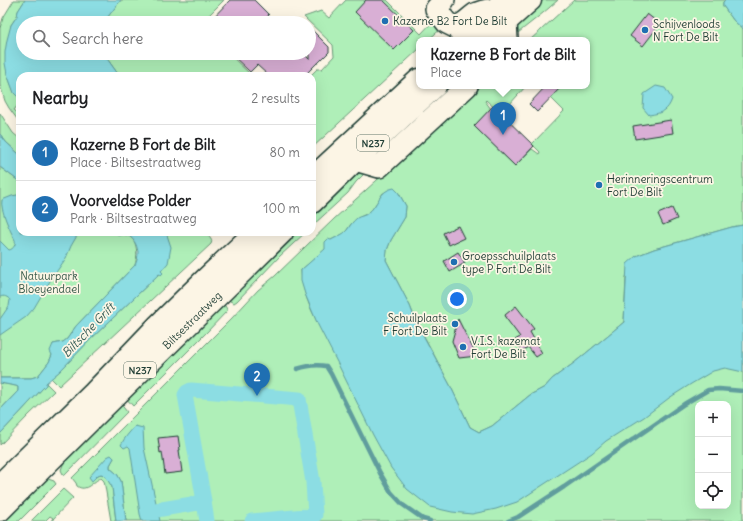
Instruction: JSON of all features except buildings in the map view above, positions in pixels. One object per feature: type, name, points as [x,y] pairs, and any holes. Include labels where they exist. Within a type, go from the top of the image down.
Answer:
[{"type":"main road","points":[[467,37],[504,17],[530,0]]},
{"type":"main road","points":[[487,37],[504,17]]},
{"type":"main road","name":"N237","points":[[316,176],[416,83]]},
{"type":"main road","name":"N237","points":[[316,198],[432,89]]},
{"type":"main road","name":"Biltsestraatweg","points":[[0,485],[78,409],[205,280],[252,236]]},
{"type":"main road","name":"Biltsestraatweg","points":[[0,510],[120,390],[278,236]]},
{"type":"street","points":[[440,4],[447,23],[455,27],[460,26],[475,14],[504,17]]},
{"type":"street","points":[[355,160],[379,168],[464,89]]},
{"type":"green space","points":[[14,0],[25,0],[11,25],[7,74],[16,94],[16,107],[14,110],[16,112],[16,118],[5,101],[0,85],[0,28],[3,18]]},
{"type":"green space","points":[[121,0],[224,0],[208,16],[108,16]]},
{"type":"green space","points":[[346,0],[387,0],[421,34],[435,19],[442,28],[432,37],[416,37],[416,52],[316,144],[316,72],[314,72],[317,69],[322,69],[334,56],[333,45],[316,29],[316,16],[307,16],[321,11],[329,18]]},
{"type":"green space","points":[[543,0],[558,0],[512,37],[513,26]]},
{"type":"green space","points":[[574,0],[725,0],[723,2],[723,6],[734,21],[743,29],[743,225],[654,249],[636,256],[626,277],[624,322],[552,379],[545,387],[530,395],[492,426],[479,432],[470,427],[386,260],[387,250],[391,240],[405,217],[406,206],[398,192],[383,193],[368,213],[358,218],[343,234],[331,240],[326,249],[301,270],[303,284],[312,312],[407,471],[743,351],[743,521],[126,521],[121,481],[117,474],[110,468],[114,458],[92,481],[101,474],[107,479],[112,487],[116,521],[111,521],[104,481],[101,478],[83,488],[77,486],[72,478],[232,318],[258,290],[478,89],[523,89],[501,114],[486,100],[485,101],[491,109],[474,126],[515,166],[532,149],[539,154],[540,152],[532,144],[564,111],[551,98],[556,89],[590,89],[590,37],[533,37]]},
{"type":"green space","points":[[108,60],[235,60],[248,72],[117,72]]},
{"type":"green space","points":[[0,113],[16,136],[16,151],[6,142],[0,134]]},
{"type":"green space","name":"Natuurpark Bloeyendael","points":[[0,167],[16,179],[16,236],[129,236],[133,239],[137,254],[135,265],[76,326],[67,339],[63,342],[53,344],[52,355],[49,362],[38,376],[31,378],[0,378]]},
{"type":"green space","points":[[361,167],[369,169],[356,182],[348,193],[316,222],[316,211]]},
{"type":"green space","points":[[167,236],[209,236],[212,241],[211,244],[59,386],[51,378],[60,371],[159,274],[161,275],[163,273],[161,271],[169,243]]},
{"type":"green space","points":[[291,236],[302,236],[280,256],[237,301],[234,303],[228,298]]},
{"type":"green space","points":[[223,303],[227,311],[133,406],[125,397]]},
{"type":"green space","points":[[0,383],[18,386],[18,391],[0,410]]},
{"type":"green space","points":[[46,383],[54,391],[0,445],[0,434],[46,385]]},
{"type":"green space","points":[[120,403],[127,412],[64,476],[61,470],[65,459]]},
{"type":"green space","points":[[48,479],[54,481],[56,484],[19,521],[1,521],[39,483]]},
{"type":"green space","points":[[63,489],[73,498],[53,519],[53,521],[51,521],[53,518],[50,516],[45,521],[31,521]]},
{"type":"water","points":[[25,0],[121,0],[108,16],[17,16],[18,11]]},
{"type":"water","points":[[725,0],[743,0],[743,29],[734,21],[723,6],[723,2]]},
{"type":"water","points":[[16,18],[16,60],[108,60],[117,72],[16,72],[16,95],[7,74],[5,63],[5,52],[11,25]]},
{"type":"water","points":[[656,86],[665,88],[672,99],[669,106],[664,111],[649,115],[643,108],[644,94]]},
{"type":"water","points":[[0,134],[16,151],[16,179],[0,167]]},
{"type":"water","points":[[394,188],[406,206],[405,217],[391,240],[387,250],[386,260],[470,427],[479,432],[492,426],[530,395],[545,387],[552,379],[624,322],[627,264],[636,256],[654,249],[743,225],[743,372],[725,368],[713,371],[669,398],[644,417],[606,441],[592,453],[517,502],[496,509],[472,514],[452,512],[430,507],[407,489],[391,468],[318,325],[301,281],[301,270],[325,249],[325,242],[328,239],[331,240],[344,233],[352,222],[371,210],[385,192]]},
{"type":"water","points":[[16,195],[16,236],[77,236],[66,258],[34,308],[26,317],[0,335],[0,319],[9,306],[10,300],[3,296],[0,297],[0,241],[9,250],[15,245],[15,240],[2,209],[2,200]]},
{"type":"water","name":"Biltsche Grift","points":[[129,236],[167,236],[171,247],[168,263],[161,271],[163,273],[161,275],[159,274],[46,383],[46,385],[0,434],[0,410],[18,391],[18,387],[0,383],[0,378],[31,378],[38,376],[49,362],[52,355],[50,351],[53,344],[63,342],[67,339],[76,326],[135,265],[138,254],[136,245]]},
{"type":"water","points":[[135,426],[143,428],[144,448],[160,521],[142,521],[130,448],[128,446],[124,448],[121,445],[125,437]]},
{"type":"water","points":[[111,455],[114,458],[110,468],[117,474],[121,481],[126,521],[116,521],[112,487],[104,475],[98,475],[92,481],[89,477],[107,457]]},
{"type":"waterway","points":[[297,369],[319,365],[326,366],[391,492],[403,505],[423,519],[430,521]]},
{"type":"waterway","points":[[508,521],[518,517],[564,487],[684,404],[708,390],[719,389],[743,391]]},
{"type":"waterway","points":[[204,501],[185,395],[187,392],[191,390],[299,399],[313,482],[315,515],[252,521]]},
{"type":"waterway","points":[[150,511],[204,502],[207,521]]},
{"type":"place","name":"Kazerne B2 Fort De Bilt","points":[[385,21]]},
{"type":"place","name":"Schijvenloods N Fort De Bilt","points":[[645,30]]},
{"type":"place","name":"Kazerne B Fort de Bilt","points":[[503,135]]},
{"type":"place","name":"Herinneringscentrum Fort De Bilt","points":[[599,185]]},
{"type":"place","name":"Groepsschuilplaats type P Fort De Bilt","points":[[454,262]]},
{"type":"place","name":"Schuilplaats F Fort De Bilt","points":[[455,324]]},
{"type":"place","name":"V.I.S. kazemat Fort De Bilt","points":[[463,347]]},
{"type":"place","name":"Voorveldse Polder","points":[[257,396]]}]
